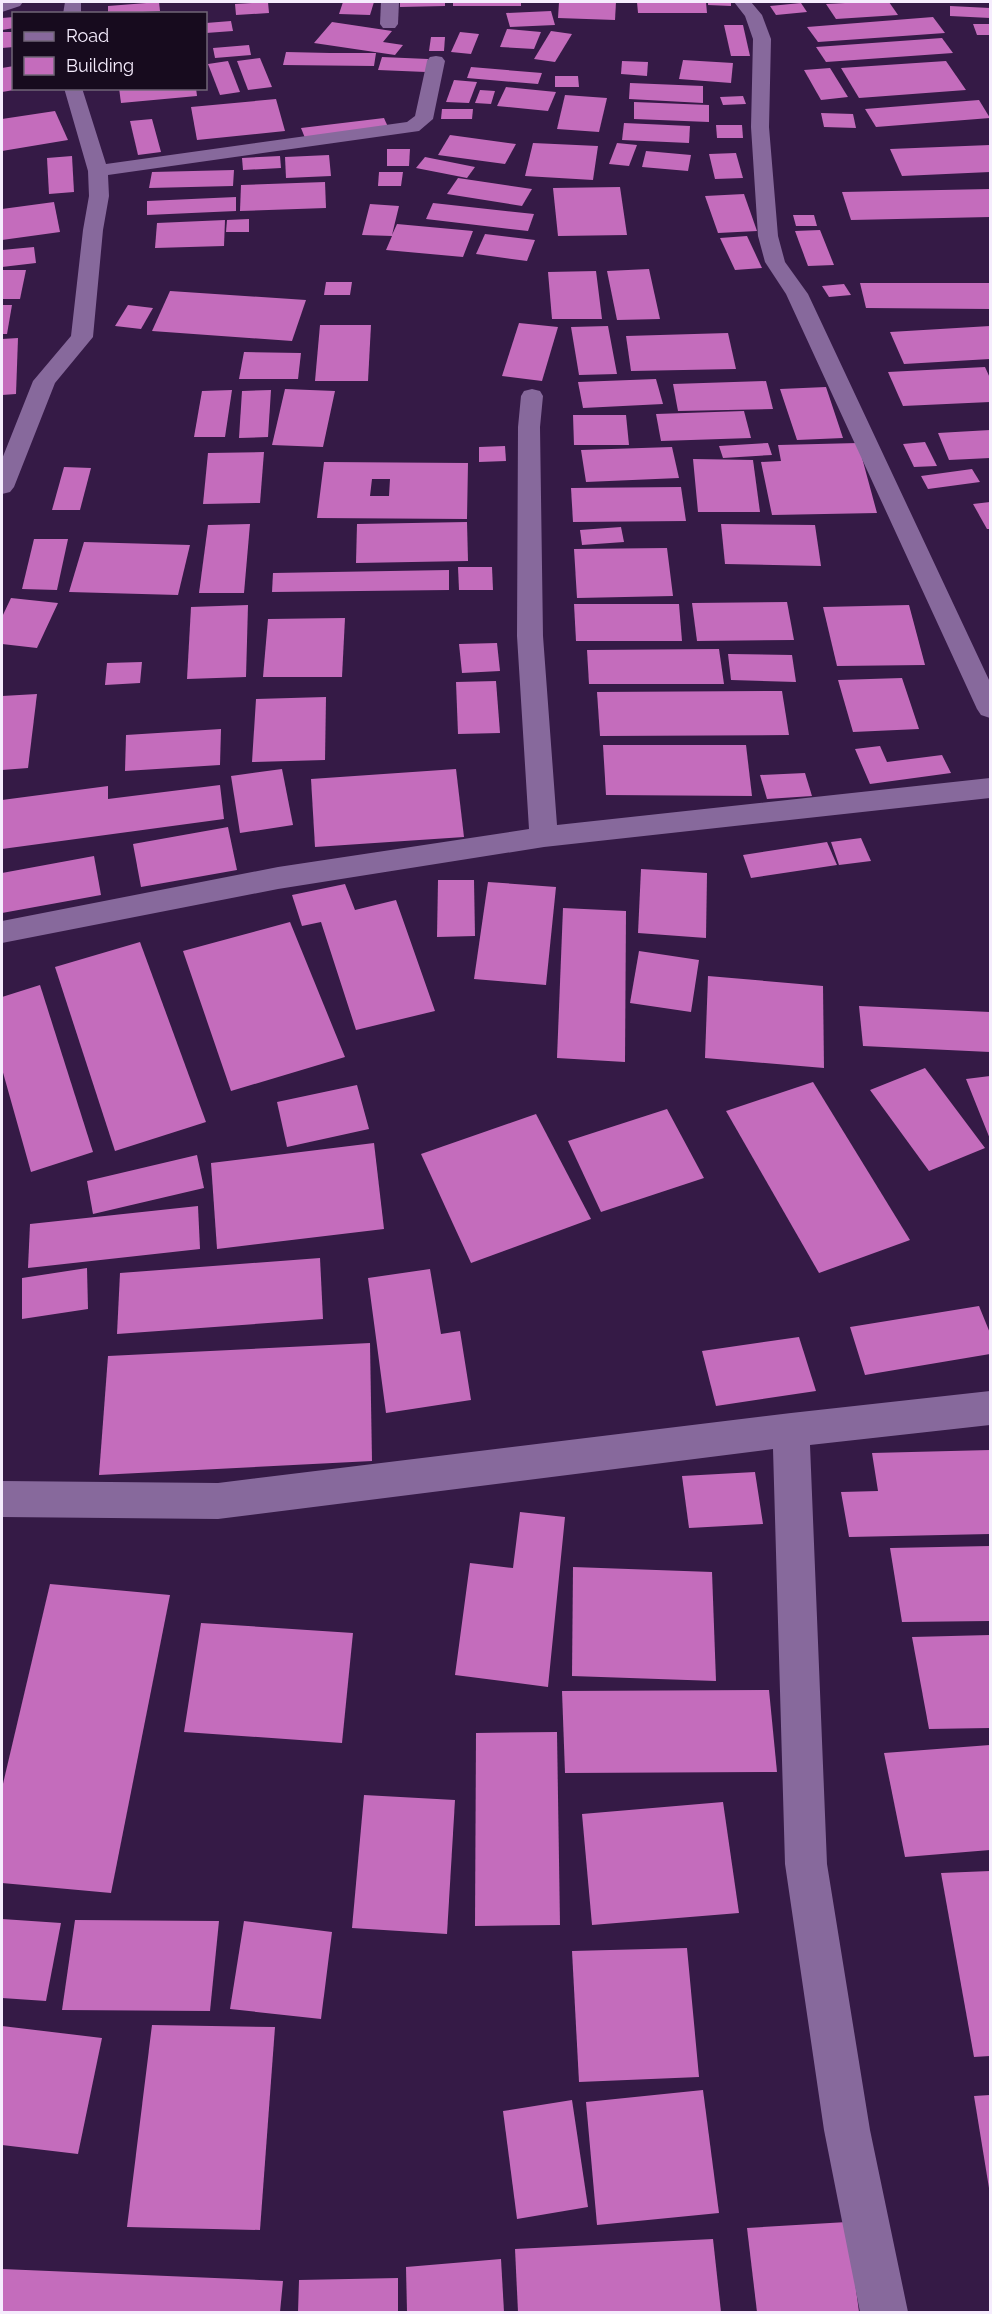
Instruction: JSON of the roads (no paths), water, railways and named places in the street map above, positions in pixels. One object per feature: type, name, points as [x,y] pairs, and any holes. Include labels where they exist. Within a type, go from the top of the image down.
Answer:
[{"type":"street","points":[[2,7],[14,2]]},
{"type":"street","points":[[389,24],[390,2]]},
{"type":"street","points":[[742,2],[753,15],[762,39],[760,127],[768,236],[775,262],[797,294],[990,709]]},
{"type":"street","points":[[98,171],[412,127],[424,119],[436,61]]},
{"type":"street","points":[[2,488],[44,381],[82,337],[93,230],[99,196],[98,171],[74,90]]},
{"type":"street","points":[[532,396],[529,427],[530,636],[544,837]]},
{"type":"street","points":[[2,932],[278,878],[544,837],[990,788]]},
{"type":"street","points":[[2,1499],[218,1501],[791,1430],[990,1408]]},
{"type":"street","points":[[791,1430],[806,1864],[847,2130],[884,2313]]}]
